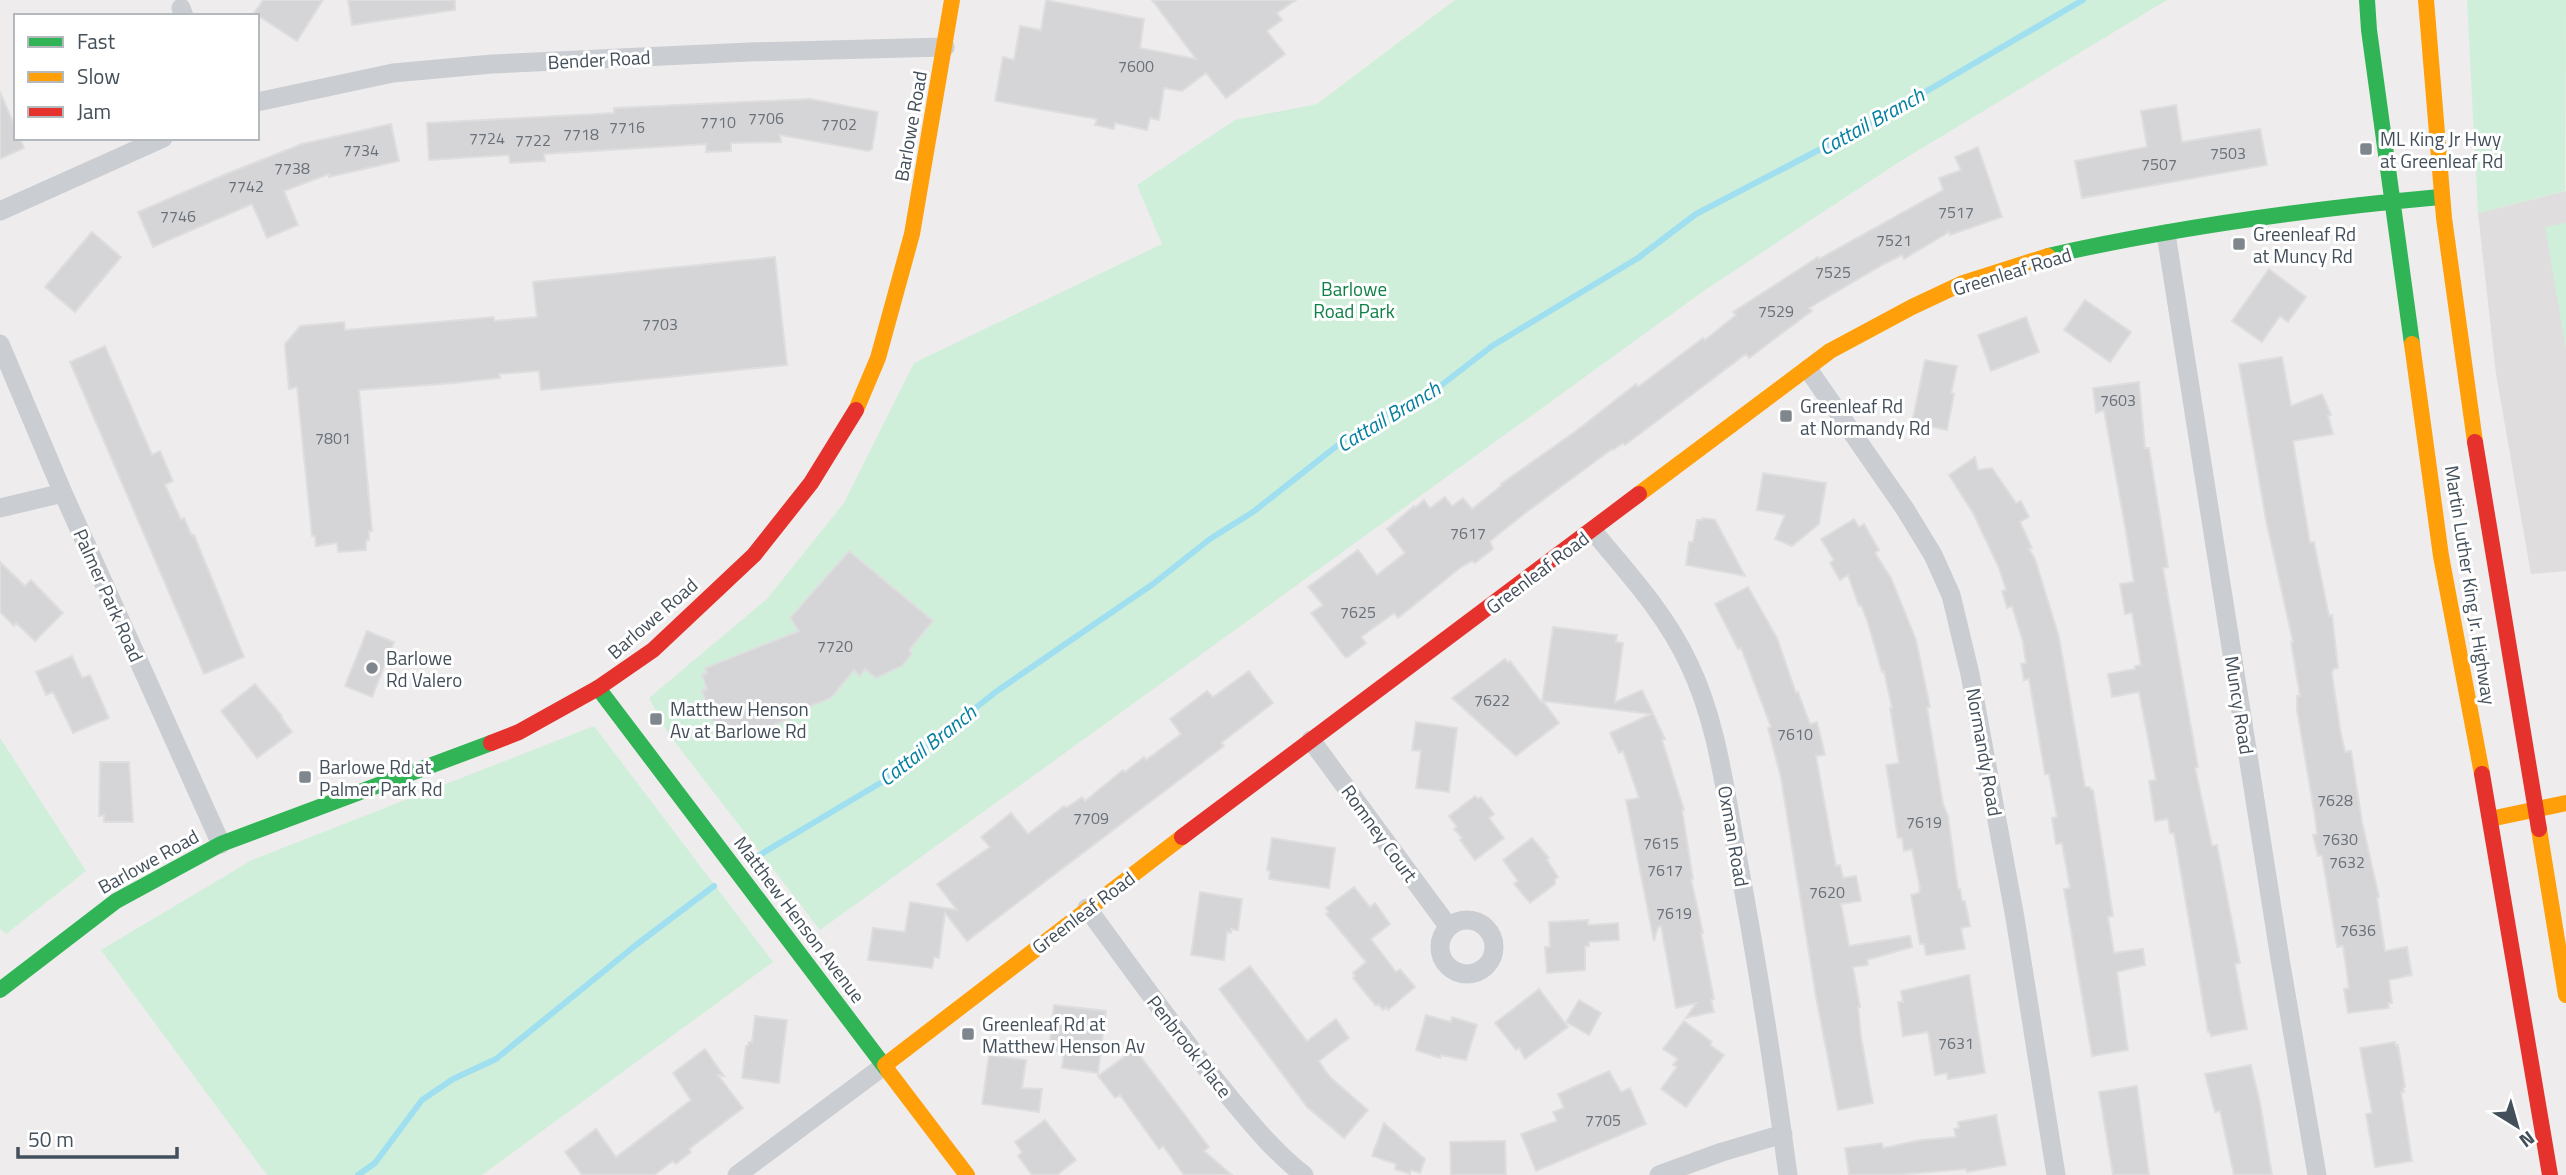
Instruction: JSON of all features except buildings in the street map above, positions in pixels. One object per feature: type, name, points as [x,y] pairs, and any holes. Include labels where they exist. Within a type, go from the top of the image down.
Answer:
[{"type":"street","name":"Barlowe Road","points":[[0,990],[56,944],[116,901],[221,844],[519,732],[598,688],[653,650],[754,555],[811,484],[858,405],[878,358],[906,259],[952,0]]},
{"type":"street","name":"Martin Luther King Jr. Highway","points":[[2367,0],[2441,556],[2490,820],[2550,1175]]},
{"type":"street","name":"Martin Luther King Jr. Highway","points":[[2426,0],[2440,197],[2462,366],[2566,995]]},
{"type":"street","name":"Bender Road","points":[[259,102],[393,73],[492,64],[749,52],[945,47]]},
{"type":"street","points":[[0,211],[159,140]]},
{"type":"street","name":"Greenleaf Road","points":[[737,1175],[885,1065],[1087,908],[1830,351],[1905,310],[1965,283],[2024,263],[2091,247],[2297,213],[2440,197]]},
{"type":"street","name":"Muncy Road","points":[[2166,234],[2280,959],[2317,1175]]},
{"type":"street","name":"Palmer Park Road","points":[[0,344],[63,494],[221,844]]},
{"type":"street","name":"Normandy Road","points":[[1808,369],[1905,509],[1933,555],[1951,595],[1970,674],[2002,850],[2056,1175]]},
{"type":"street","points":[[0,508],[63,494]]},
{"type":"street","name":"Oxman Road","points":[[1593,531],[1645,594],[1676,639],[1705,703],[1722,769],[1755,950],[1788,1175]]},
{"type":"street","name":"Matthew Henson Avenue","points":[[598,688],[967,1175]]},
{"type":"street","name":"Romney Court","points":[[1311,740],[1448,926]]},
{"type":"street","points":[[2490,820],[2566,803]]},
{"type":"street","name":"Penbrook Place","points":[[1087,908],[1199,1061],[1274,1148],[1304,1175]]},
{"type":"street","points":[[1659,1175],[1783,1134]]},
{"type":"shaded area","points":[[2566,191],[2566,571],[2531,574],[2496,374],[2478,213]]},
{"type":"green space","name":"Barlowe Road Park","points":[[1455,0],[2167,0],[1899,162],[1705,290],[820,930],[668,733],[649,698],[767,599],[844,503],[914,363],[1162,244],[1137,185],[1235,120],[1317,104]]},
{"type":"green space","points":[[2467,0],[2566,0],[2565,191],[2478,213]]},
{"type":"green space","points":[[2566,223],[2566,349],[2545,227]]},
{"type":"green space","points":[[594,726],[773,962],[482,1175],[267,1175],[101,950],[252,860]]},
{"type":"green space","points":[[0,738],[86,871],[6,934],[0,929]]},
{"type":"waterway","name":"Cattail Branch","points":[[758,856],[882,782],[997,691],[1153,584],[1210,539],[1253,512],[1343,441],[1393,411],[1430,394],[1492,346],[1638,258],[1696,214],[1884,116],[2083,0]]},
{"type":"waterway","name":"Cattail Branch","points":[[358,1175],[375,1163],[422,1100],[453,1079],[496,1059],[636,945],[714,886]]},
{"type":"traffic: fast","points":[[2367,0],[2412,344]]},
{"type":"traffic: fast","points":[[2048,256],[2243,220],[2440,197]]},
{"type":"traffic: fast","points":[[598,688],[888,1071]]},
{"type":"traffic: fast","points":[[0,990],[116,901],[221,844],[491,743]]},
{"type":"traffic: slow","points":[[856,410],[878,358],[912,234],[952,0]]},
{"type":"traffic: slow","points":[[2426,0],[2444,218],[2475,442]]},
{"type":"traffic: slow","points":[[1639,494],[1830,351],[1963,283],[2048,256]]},
{"type":"traffic: slow","points":[[2412,344],[2441,556],[2482,774]]},
{"type":"traffic: slow","points":[[2490,819],[2566,803]]},
{"type":"traffic: slow","points":[[2539,829],[2566,995]]},
{"type":"traffic: slow","points":[[885,1065],[1182,837]]},
{"type":"traffic: slow","points":[[888,1071],[967,1175]]},
{"type":"traffic: jam","points":[[491,743],[519,732],[598,688],[653,650],[754,555],[811,483],[856,410]]},
{"type":"traffic: jam","points":[[2475,442],[2539,829]]},
{"type":"traffic: jam","points":[[1182,837],[1639,494]]},
{"type":"traffic: jam","points":[[2482,774],[2550,1175]]},
{"type":"place","name":"ML King Jr Hwy at Greenleaf Rd","points":[[2366,149]]},
{"type":"place","name":"Greenleaf Rd at Muncy Rd","points":[[2239,244]]},
{"type":"place","name":"Greenleaf Rd at Normandy Rd","points":[[1786,416]]},
{"type":"place","name":"Barlowe Rd Valero","points":[[372,668]]},
{"type":"place","name":"Matthew Henson Av at Barlowe Rd","points":[[656,719]]},
{"type":"place","name":"Barlowe Rd at Palmer Park Rd","points":[[305,777]]},
{"type":"place","name":"Greenleaf Rd at Matthew Henson Av","points":[[968,1034]]}]
